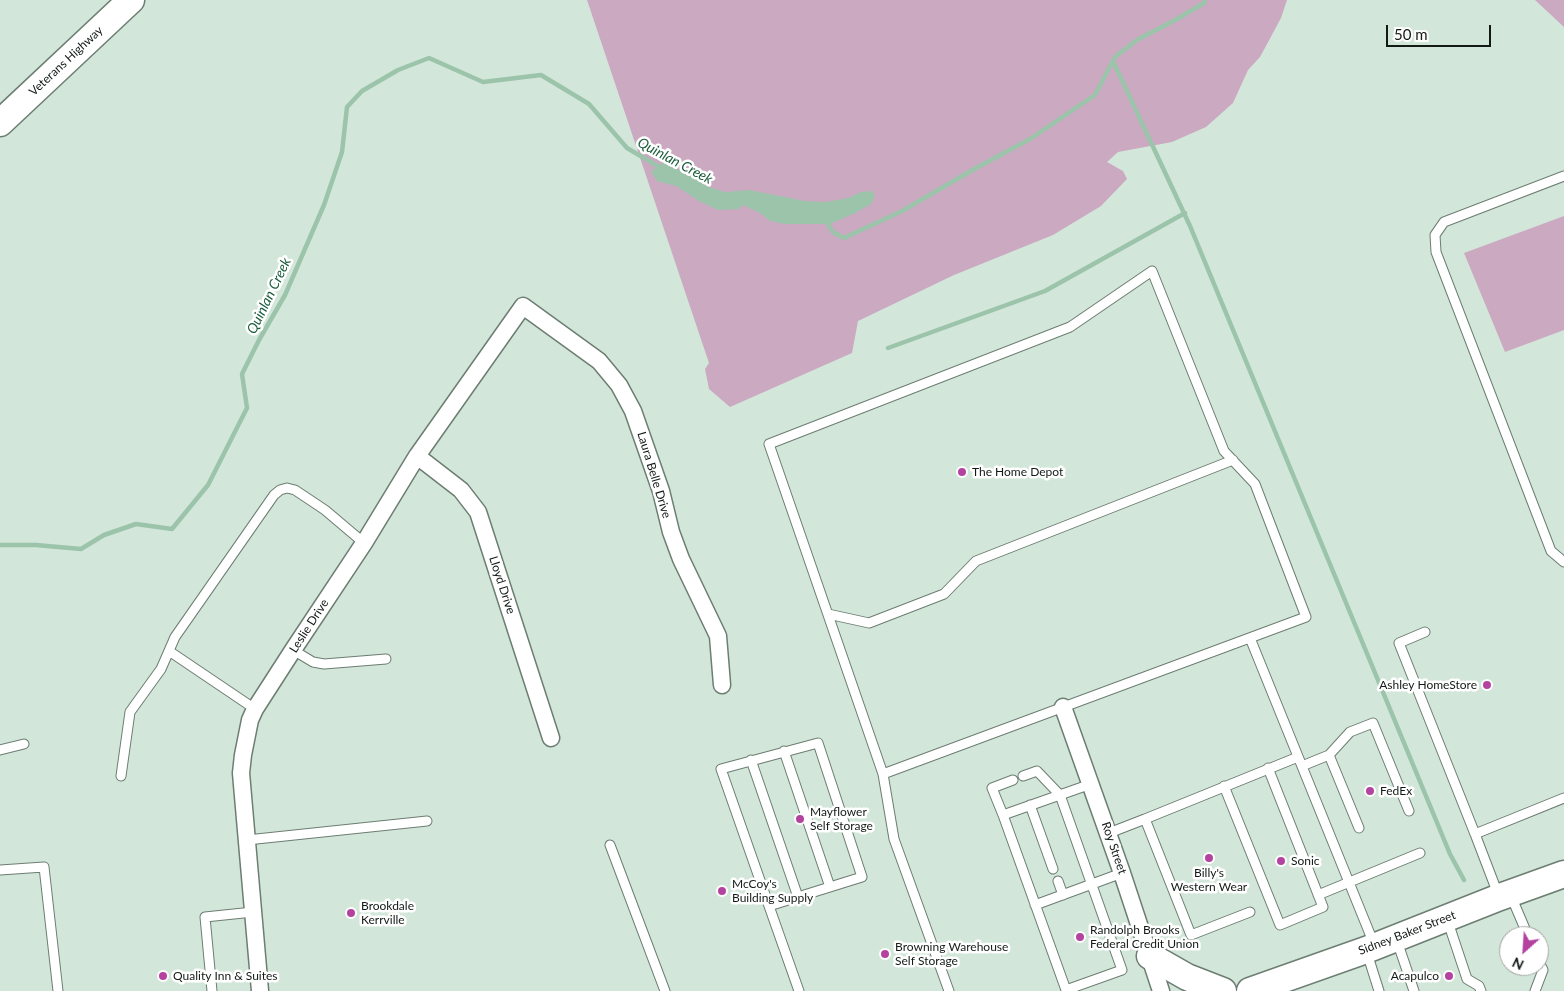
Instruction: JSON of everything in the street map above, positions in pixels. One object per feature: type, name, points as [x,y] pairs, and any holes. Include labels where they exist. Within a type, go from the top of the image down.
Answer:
[{"type":"main road","name":"Veterans Highway","points":[[0,123],[132,0]]},
{"type":"main road","name":"Sidney Baker Street","points":[[1250,991],[1379,945],[1564,874]]},
{"type":"main road","points":[[1150,956],[1187,977],[1223,991]]},
{"type":"street","name":"Leslie Drive","points":[[260,991],[242,773],[243,755],[250,720],[293,650],[364,543],[417,456],[522,306]]},
{"type":"street","name":"Laura Belle Drive","points":[[522,306],[599,361],[619,385],[634,411],[681,559],[718,636],[722,685]]},
{"type":"street","name":"Lloyd Drive","points":[[417,456],[461,490],[478,512],[551,738]]},
{"type":"street","name":"Roy Street","points":[[1063,706],[1161,991]]},
{"type":"lane","points":[[1564,176],[1444,222],[1435,235],[1436,252],[1551,551],[1564,562]]},
{"type":"lane","points":[[883,774],[1306,617],[1255,484],[1224,451],[1152,270],[1070,327],[769,444],[883,774],[894,839],[949,991]]},
{"type":"lane","points":[[828,614],[869,623],[944,594],[976,561],[1232,460]]},
{"type":"lane","points":[[121,776],[130,712],[161,669],[175,637],[274,494],[287,488],[295,490],[326,510],[364,543]]},
{"type":"lane","points":[[1425,632],[1399,643],[1475,834],[1505,896],[1522,926]]},
{"type":"lane","points":[[1250,638],[1349,883],[1379,945],[1414,991]]},
{"type":"lane","points":[[293,650],[313,662],[324,664],[386,659]]},
{"type":"lane","points":[[169,651],[255,709]]},
{"type":"lane","points":[[1302,766],[1329,755],[1350,732],[1373,723],[1409,811]]},
{"type":"lane","points":[[769,906],[862,877],[818,743],[721,769],[769,906],[799,991]]},
{"type":"lane","points":[[0,750],[24,744]]},
{"type":"lane","points":[[784,751],[830,887]]},
{"type":"lane","points":[[1329,755],[1359,828]]},
{"type":"lane","points":[[1108,833],[1298,757]]},
{"type":"lane","points":[[751,760],[798,897]]},
{"type":"lane","points":[[1224,786],[1280,925],[1324,907],[1268,768]]},
{"type":"lane","points":[[1013,780],[992,788],[1066,990],[1122,970],[1060,795],[1037,771],[1023,776]]},
{"type":"lane","points":[[1003,815],[1091,784]]},
{"type":"lane","points":[[1475,834],[1564,798]]},
{"type":"lane","points":[[1030,805],[1053,869]]},
{"type":"lane","points":[[1145,819],[1191,935],[1250,912]]},
{"type":"lane","points":[[247,840],[427,821]]},
{"type":"lane","points":[[610,846],[665,991]]},
{"type":"lane","points":[[1318,895],[1420,853]]},
{"type":"lane","points":[[0,870],[44,867],[58,991]]},
{"type":"lane","points":[[1035,905],[1122,873]]},
{"type":"lane","points":[[1058,881],[1062,895]]},
{"type":"lane","points":[[212,991],[204,917],[253,912]]},
{"type":"lane","points":[[1447,918],[1467,979],[1479,986],[1481,991]]},
{"type":"lane","points":[[1379,945],[1379,991]]},
{"type":"lane","points":[[1535,991],[1541,976]]},
{"type":"shaded area","points":[[587,0],[1287,0],[1281,18],[1260,57],[1248,70],[1233,103],[1206,127],[1172,142],[1118,152],[1107,162],[1123,171],[1127,179],[1101,206],[1053,235],[954,275],[858,321],[852,353],[730,407],[709,389],[705,369],[709,363]]},
{"type":"shaded area","points":[[1535,0],[1564,0],[1564,27]]},
{"type":"shaded area","points":[[663,163],[689,174],[706,186],[725,192],[749,190],[805,201],[826,202],[848,198],[861,192],[872,191],[875,196],[871,204],[830,224],[785,224],[770,221],[760,213],[743,205],[739,209],[718,210],[699,201],[676,186],[657,181],[651,172]]},
{"type":"shaded area","points":[[1564,216],[1564,330],[1505,352],[1464,253]]},
{"type":"waterway","name":"Quinlan Creek","points":[[825,220],[833,232],[844,238],[902,211],[1030,139],[1095,95],[1115,57],[1137,40],[1177,19],[1204,3],[1205,0]]},
{"type":"waterway","name":"Quinlan Creek","points":[[0,545],[36,545],[81,549],[104,535],[136,524],[172,529],[208,485],[247,408],[242,374],[285,295],[324,205],[342,152],[347,107],[362,91],[398,70],[429,58],[483,82],[541,75],[589,104],[627,148],[661,168]]},
{"type":"waterway","points":[[1113,61],[1190,226],[1450,854],[1464,880]]},
{"type":"waterway","points":[[888,348],[1045,291],[1185,213]]},
{"type":"place","name":"The Home Depot","points":[[962,472]]},
{"type":"place","name":"Ashley HomeStore","points":[[1487,685]]},
{"type":"place","name":"FedEx","points":[[1370,791]]},
{"type":"place","name":"Mayflower Self Storage","points":[[800,819]]},
{"type":"place","name":"Billy's Western Wear","points":[[1209,858]]},
{"type":"place","name":"Sonic","points":[[1281,861]]},
{"type":"place","name":"McCoy's Building Supply","points":[[722,891]]},
{"type":"place","name":"Brookdale Kerrville","points":[[351,913]]},
{"type":"place","name":"Randolph Brooks Federal Credit Union","points":[[1080,937]]},
{"type":"place","name":"Browning Warehouse Self Storage","points":[[885,954]]},
{"type":"place","name":"Quality Inn & Suites","points":[[163,976]]},
{"type":"place","name":"Acapulco","points":[[1449,976]]}]
